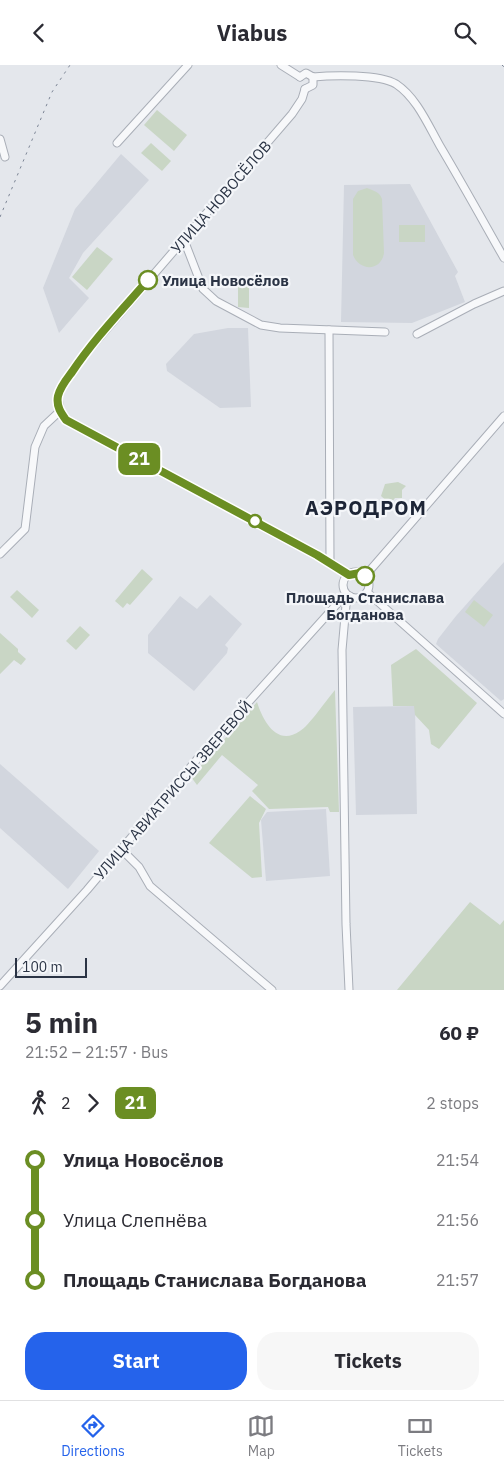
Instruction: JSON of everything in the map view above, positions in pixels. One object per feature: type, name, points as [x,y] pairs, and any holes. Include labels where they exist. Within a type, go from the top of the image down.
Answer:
[{"type":"street","points":[[117,143],[188,65]]},
{"type":"street","points":[[281,65],[300,77]]},
{"type":"street","points":[[300,77],[306,73],[313,77],[380,79],[395,84],[410,97],[437,139],[504,258]]},
{"type":"street","points":[[300,77],[300,86],[305,89],[313,85],[313,77]]},
{"type":"street","name":"УЛИЦА НОВОСЁЛОВ","points":[[60,411],[58,397],[63,385],[90,347],[292,114],[302,99],[305,89]]},
{"type":"street","points":[[0,139],[4,157]]},
{"type":"street","points":[[184,240],[207,295],[262,325],[280,328],[385,331]]},
{"type":"street","points":[[417,334],[474,303],[504,291]]},
{"type":"street","points":[[329,329],[330,562]]},
{"type":"street","points":[[0,554],[25,529],[35,447],[44,426],[60,411],[66,420],[330,562],[349,575]]},
{"type":"street","points":[[365,576],[504,416]]},
{"type":"street","points":[[348,595],[356,598],[362,597],[367,592],[369,587],[365,576],[360,573],[349,575],[344,581],[344,587],[348,595],[344,617],[342,650],[346,924],[349,990]]},
{"type":"street","points":[[367,592],[504,714]]},
{"type":"street","name":"УЛИЦА АВИАТРИССЫ ЗВЕРЕВОЙ","points":[[0,986],[122,850],[199,757],[330,611],[348,595]]},
{"type":"street","points":[[330,611],[340,611],[344,617]]},
{"type":"street","points":[[122,850],[139,867],[146,881],[156,892],[272,990]]},
{"type":"shaded area","points":[[121,154],[149,180],[83,253],[69,278],[89,298],[59,333],[43,288],[75,209]]},
{"type":"shaded area","points":[[410,184],[458,272],[455,276],[465,302],[412,323],[341,322],[344,185]]},
{"type":"shaded area","points":[[228,328],[248,328],[251,407],[220,408],[167,371],[166,364],[194,334]]},
{"type":"shaded area","points":[[504,562],[504,699],[501,701],[436,644],[456,616]]},
{"type":"shaded area","points":[[210,595],[242,624],[225,645],[228,648],[227,653],[194,691],[148,653],[148,635],[180,596],[197,609]]},
{"type":"shaded area","points":[[415,706],[417,814],[356,815],[353,707]]},
{"type":"shaded area","points":[[0,764],[99,851],[68,889],[0,828]]},
{"type":"shaded area","points":[[326,809],[330,876],[266,881],[261,820],[267,812]]},
{"type":"green space","points":[[157,110],[187,135],[174,151],[144,125]]},
{"type":"green space","points":[[151,143],[171,161],[162,171],[141,153]]},
{"type":"green space","points":[[367,188],[378,193],[382,199],[384,253],[379,264],[370,267],[360,264],[353,255],[353,199],[358,191]]},
{"type":"green space","points":[[399,225],[425,225],[425,242],[399,242]]},
{"type":"green space","points":[[97,247],[113,259],[87,290],[72,277]]},
{"type":"green space","points":[[238,283],[249,284],[249,308],[238,307]]},
{"type":"green space","points":[[398,482],[406,486],[402,490],[402,498],[395,498],[390,504],[381,496],[385,484]]},
{"type":"green space","points":[[142,569],[153,579],[130,605],[127,603],[123,608],[115,601]]},
{"type":"green space","points":[[17,590],[39,610],[32,618],[10,597]]},
{"type":"green space","points":[[474,600],[493,615],[484,627],[465,612]]},
{"type":"green space","points":[[80,626],[90,635],[76,650],[66,641]]},
{"type":"green space","points":[[0,633],[26,659],[21,665],[14,660],[0,674]]},
{"type":"green space","points":[[416,649],[477,703],[439,749],[431,744],[429,730],[415,715],[414,706],[393,706],[391,665]]},
{"type":"green space","points":[[335,690],[339,812],[330,812],[328,807],[269,809],[252,791],[258,785],[222,755],[197,785],[191,777],[257,702],[263,717],[272,730],[284,736],[292,735],[308,724]]},
{"type":"green space","points":[[250,796],[266,809],[259,823],[262,877],[252,878],[209,843]]},
{"type":"green space","points":[[470,902],[500,925],[504,920],[504,990],[397,990]]},
{"type":"railway","points":[[0,217],[52,92],[70,65]]},
{"type":"bus line","name":"21","points":[[148,280],[90,347],[63,385],[58,397],[58,404],[66,420],[330,562],[349,575],[360,573],[365,576]]},
{"type":"place","name":"Улица Новосёлов","points":[[148,280]]},
{"type":"place","name":"Площадь Станислава Богданова","points":[[365,576]]},
{"type":"district","name":"АЭРОДРОМ","points":[[366,507]]}]
